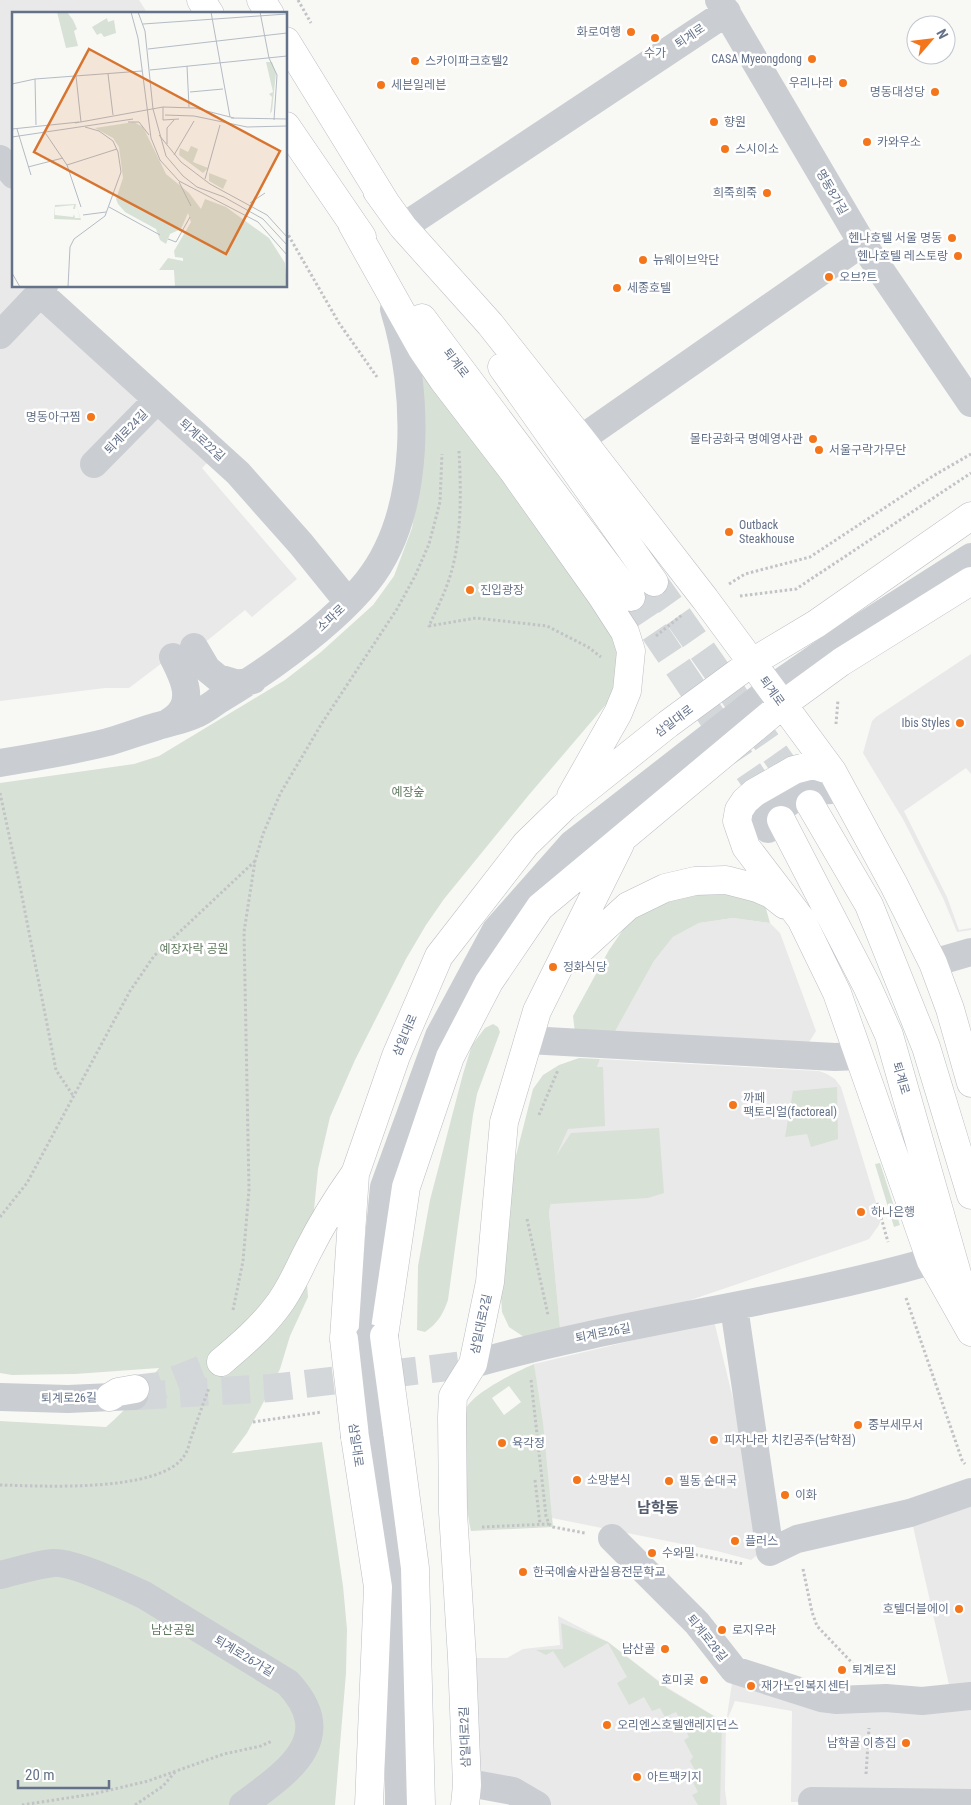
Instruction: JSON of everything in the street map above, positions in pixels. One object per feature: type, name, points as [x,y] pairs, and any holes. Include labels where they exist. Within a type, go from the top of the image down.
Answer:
[{"type":"main road","points":[[201,0],[209,12]]},
{"type":"main road","points":[[261,0],[269,12]]},
{"type":"main road","name":"퇴계로","points":[[288,44],[377,191],[654,582]]},
{"type":"main road","name":"퇴계로","points":[[288,129],[352,224],[631,597]]},
{"type":"main road","name":"퇴계로","points":[[377,191],[403,227],[490,324],[581,439],[704,599],[832,771],[894,885],[933,963],[950,1010],[971,1083]]},
{"type":"main road","points":[[352,224],[422,349],[601,595],[625,632],[628,640],[631,651],[627,691],[618,713],[564,807]]},
{"type":"main road","name":"삼일대로","points":[[369,1805],[378,1587],[377,1434],[366,1338],[355,1174],[396,1056],[439,956],[526,844],[564,807],[668,724],[751,663],[816,624],[971,516]]},
{"type":"main road","name":"삼일대로","points":[[421,1805],[415,1568],[377,1434],[366,1338],[406,1187],[450,1057],[489,982],[540,907],[624,836],[777,697],[841,662],[971,581]]},
{"type":"main road","points":[[832,771],[813,766],[794,770],[754,793],[739,810],[737,822],[746,847],[801,919],[837,994],[931,1262],[971,1332]]},
{"type":"main road","points":[[810,804],[869,905],[926,1047],[971,1195]]},
{"type":"main road","name":"퇴계로","points":[[772,813],[867,986],[889,1035],[971,1324]]},
{"type":"main road","name":"삼일대로2길","points":[[473,1795],[453,1512],[453,1396],[473,1364],[490,1282],[504,1122],[528,1040],[537,1011],[624,836]]},
{"type":"main road","points":[[559,968],[628,906],[665,888],[695,881],[726,880],[757,888],[772,894],[782,901],[801,919]]},
{"type":"main road","points":[[216,1373],[277,1308],[290,1288],[308,1250],[332,1208],[355,1174]]},
{"type":"street","name":"퇴계로","points":[[403,227],[723,6]]},
{"type":"street","name":"명동8가길","points":[[723,6],[862,243],[971,403]]},
{"type":"street","points":[[0,160],[12,173]]},
{"type":"street","points":[[581,439],[862,243]]},
{"type":"street","name":"소파로","points":[[0,763],[64,752],[194,716],[253,680],[292,651],[328,622],[368,581],[381,559],[402,512],[407,487],[410,445],[409,381],[402,334],[382,277]]},
{"type":"street","points":[[0,335],[42,290]]},
{"type":"street","name":"퇴계로22길","points":[[42,290],[238,474],[301,544],[348,602]]},
{"type":"street","name":"퇴계로24길","points":[[94,464],[157,400]]},
{"type":"street","points":[[867,589],[908,574],[971,530]]},
{"type":"street","name":"삼일대로","points":[[366,1338],[384,1187],[439,1036],[496,930],[572,844],[777,697],[849,635],[971,557]]},
{"type":"street","points":[[170,722],[183,710],[187,692],[184,652],[218,678],[238,684],[253,680]]},
{"type":"street","points":[[933,963],[971,952]]},
{"type":"street","points":[[528,1040],[835,1057],[858,1056]]},
{"type":"street","name":"퇴계로26길","points":[[473,1364],[532,1347],[734,1307],[931,1262]]},
{"type":"street","points":[[734,1307],[770,1552],[796,1539],[910,1513],[971,1492]]},
{"type":"street","name":"퇴계로26길","points":[[0,1397],[68,1399],[128,1394]]},
{"type":"street","points":[[377,1434],[398,1573],[399,1805]]},
{"type":"street","name":"퇴계로28길","points":[[612,1538],[697,1623],[734,1670],[821,1698],[836,1700],[886,1698],[922,1701],[971,1696]]},
{"type":"street","name":"퇴계로26가길","points":[[0,1576],[54,1563],[69,1565],[126,1586],[288,1683],[298,1693],[308,1717],[305,1746],[296,1763],[243,1805]]},
{"type":"street","points":[[473,1795],[513,1791],[537,1805]]},
{"type":"street","points":[[812,1801],[971,1803]]},
{"type":"path","points":[[288,234],[339,323],[376,377],[409,381]]},
{"type":"path","points":[[459,444],[460,502],[457,540],[451,572],[430,626],[476,618],[547,626],[588,647],[601,658],[607,659]]},
{"type":"path","points":[[654,636],[704,599],[745,574],[810,557],[933,476],[971,454]]},
{"type":"path","points":[[796,589],[971,473]]},
{"type":"path","points":[[232,1313],[243,1261],[250,1190],[244,932],[255,861],[263,834],[280,794],[317,730],[382,633]]},
{"type":"path","points":[[0,793],[56,1070],[74,1097]]},
{"type":"path","points":[[0,1217],[27,1183],[130,991],[154,956],[255,861]]},
{"type":"path","points":[[538,1119],[544,1101],[575,1042]]},
{"type":"path","points":[[526,1219],[554,1339],[532,1347]]},
{"type":"path","points":[[0,1485],[42,1486],[124,1483],[161,1473],[176,1465],[185,1456],[216,1373]]},
{"type":"path","points":[[535,1480],[540,1524]]},
{"type":"path","points":[[480,1527],[549,1524]]},
{"type":"path","points":[[796,1539],[812,1612],[817,1626],[886,1698]]},
{"type":"path","points":[[22,1805],[93,1794],[148,1781],[224,1754],[261,1746],[279,1738]]},
{"type":"path","points":[[135,1805],[163,1786],[175,1771]]},
{"type":"shaded area","points":[[0,0],[139,0],[147,12],[12,12],[12,288],[38,288],[0,318]]},
{"type":"shaded area","points":[[40,293],[207,463],[202,468],[297,579],[252,617],[245,610],[208,640],[162,663],[129,688],[105,688],[0,701],[0,335]]},
{"type":"shaded area","points":[[971,654],[971,774],[966,768],[904,811],[947,897],[959,930],[971,928],[971,930],[957,932],[943,898],[904,821],[863,753],[872,721],[876,717]]},
{"type":"shaded area","points":[[733,918],[770,923],[780,933],[816,1031],[806,1047],[607,1046],[654,961],[673,937],[699,923]]},
{"type":"shaded area","points":[[600,1059],[819,1071],[827,1074],[835,1079],[841,1087],[881,1219],[879,1225],[869,1239],[864,1241],[670,1307],[561,1338],[549,1212],[554,1160],[571,1117],[591,1081]]},
{"type":"shaded area","points":[[714,1321],[769,1546],[751,1560],[717,1551],[552,1518],[534,1364]]},
{"type":"shaded area","points":[[971,1492],[971,1697],[952,1698],[910,1513]]},
{"type":"shaded area","points":[[558,1616],[608,1642],[668,1688],[726,1723],[725,1790],[727,1805],[537,1805],[480,1785],[475,1658],[507,1658],[523,1649],[560,1645]]},
{"type":"shaded area","points":[[734,1670],[821,1698],[971,1699],[971,1803],[791,1802],[792,1711],[735,1701],[726,1723]]},
{"type":"green space","name":"예장자락 공원","points":[[415,358],[603,607],[623,669],[609,701],[528,796],[444,899],[426,925],[406,959],[355,1060],[330,1117],[318,1169],[306,1272],[308,1297],[290,1336],[280,1369],[271,1388],[247,1433],[232,1453],[322,1442],[343,1586],[347,1629],[346,1673],[335,1805],[0,1805],[0,1421],[106,1427],[134,1399],[159,1368],[75,1374],[12,1375],[0,1373],[0,783],[134,764],[159,756],[285,680],[321,652],[373,605],[394,576],[412,528],[418,494]]},
{"type":"green space","points":[[707,885],[765,905],[770,923],[733,918],[699,923],[673,937],[654,961],[607,1046],[575,1033],[573,1016],[609,950],[634,914]]},
{"type":"green space","points":[[493,1024],[498,1027],[500,1032],[477,1094],[448,1300],[439,1318],[425,1332],[417,1330],[418,1266],[430,1200],[472,1045],[485,1028]]},
{"type":"green space","points":[[579,1058],[600,1059],[597,1067],[603,1067],[605,1126],[568,1129],[556,1156],[571,1133],[659,1128],[664,1193],[648,1198],[551,1204],[551,1202],[549,1212],[561,1338],[527,1339],[509,1327],[502,1312],[500,1282],[509,1183],[533,1089],[543,1075],[559,1065]]},
{"type":"green space","points":[[837,1087],[838,1139],[811,1147],[807,1134],[785,1137],[793,1091]]},
{"type":"green space","points":[[880,1163],[900,1225],[894,1227],[875,1164]]},
{"type":"green space","points":[[534,1364],[543,1423],[553,1527],[471,1531],[465,1488],[463,1449],[466,1408],[478,1395],[487,1389]],"holes":[[[509,1386],[521,1402],[504,1415],[492,1398]]]},
{"type":"green space","points":[[561,1623],[608,1642],[668,1689],[722,1721],[720,1805],[698,1805],[692,1795],[698,1792],[690,1776],[696,1772],[690,1761],[693,1757],[684,1740],[689,1737],[676,1712],[665,1717],[660,1708],[652,1711],[644,1697],[629,1705],[617,1683],[627,1677],[608,1643],[564,1668],[553,1651],[546,1655],[536,1650],[563,1649]]},
{"type":"tunnel","points":[[654,582],[802,792]]},
{"type":"tunnel","points":[[631,597],[774,809]]},
{"type":"tunnel","points":[[135,1389],[160,1386],[221,1362]]},
{"type":"tunnel","points":[[138,1396],[271,1388],[473,1364]]},
{"type":"place","name":"화로여행","points":[[631,32]]},
{"type":"place","name":"수가","points":[[655,38]]},
{"type":"place","name":"CASA Myeongdong","points":[[812,59]]},
{"type":"place","name":"스카이파크호텔2","points":[[415,61]]},
{"type":"place","name":"우리나라","points":[[843,83]]},
{"type":"place","name":"세븐일레븐","points":[[381,85]]},
{"type":"place","name":"명동대성당","points":[[935,92]]},
{"type":"place","name":"향원","points":[[714,122]]},
{"type":"place","name":"카와우소","points":[[867,142]]},
{"type":"place","name":"스시이소","points":[[725,149]]},
{"type":"place","name":"희죽희죽","points":[[767,193]]},
{"type":"place","name":"헨나호텔 서울 명동","points":[[952,238]]},
{"type":"place","name":"헨나호텔 레스토랑","points":[[958,256]]},
{"type":"place","name":"뉴웨이브악단","points":[[643,260]]},
{"type":"place","name":"오브?트","points":[[829,277]]},
{"type":"place","name":"세종호텔","points":[[617,288]]},
{"type":"place","name":"명동아구찜","points":[[91,417]]},
{"type":"place","name":"몰타공화국 명예영사관","points":[[813,439]]},
{"type":"place","name":"서울구락가무단","points":[[819,450]]},
{"type":"place","name":"Outback Steakhouse","points":[[729,532]]},
{"type":"place","name":"진입광장","points":[[470,590]]},
{"type":"place","name":"Ibis Styles","points":[[960,723]]},
{"type":"place","name":"정화식당","points":[[553,967]]},
{"type":"place","name":"까페 팩토리얼(factoreal)","points":[[733,1105]]},
{"type":"place","name":"하나은행","points":[[861,1212]]},
{"type":"place","name":"중부세무서","points":[[858,1425]]},
{"type":"place","name":"피자나라 치킨공주(남학점)","points":[[714,1440]]},
{"type":"place","name":"육각정","points":[[502,1443]]},
{"type":"place","name":"소망분식","points":[[577,1480]]},
{"type":"place","name":"필동 순대국","points":[[669,1481]]},
{"type":"place","name":"이화","points":[[785,1495]]},
{"type":"place","name":"플러스","points":[[735,1541]]},
{"type":"place","name":"수와밀","points":[[652,1553]]},
{"type":"place","name":"한국예술사관실용전문학교","points":[[523,1572]]},
{"type":"place","name":"호텔더블에이","points":[[959,1609]]},
{"type":"place","name":"로지우라","points":[[722,1630]]},
{"type":"place","name":"남산골","points":[[665,1649]]},
{"type":"place","name":"퇴계로집","points":[[842,1670]]},
{"type":"place","name":"호미곶","points":[[704,1680]]},
{"type":"place","name":"재가노인복지센터","points":[[751,1686]]},
{"type":"place","name":"오리엔스호텔앤레지던스","points":[[607,1725]]},
{"type":"place","name":"남학골 이층집","points":[[906,1743]]},
{"type":"place","name":"아트팩키지","points":[[637,1777]]},
{"type":"district","name":"남학동","points":[[658,1508]]},
{"type":"park label","name":"예장숲","points":[[408,792]]},
{"type":"park label","name":"남산공원","points":[[173,1630]]}]
